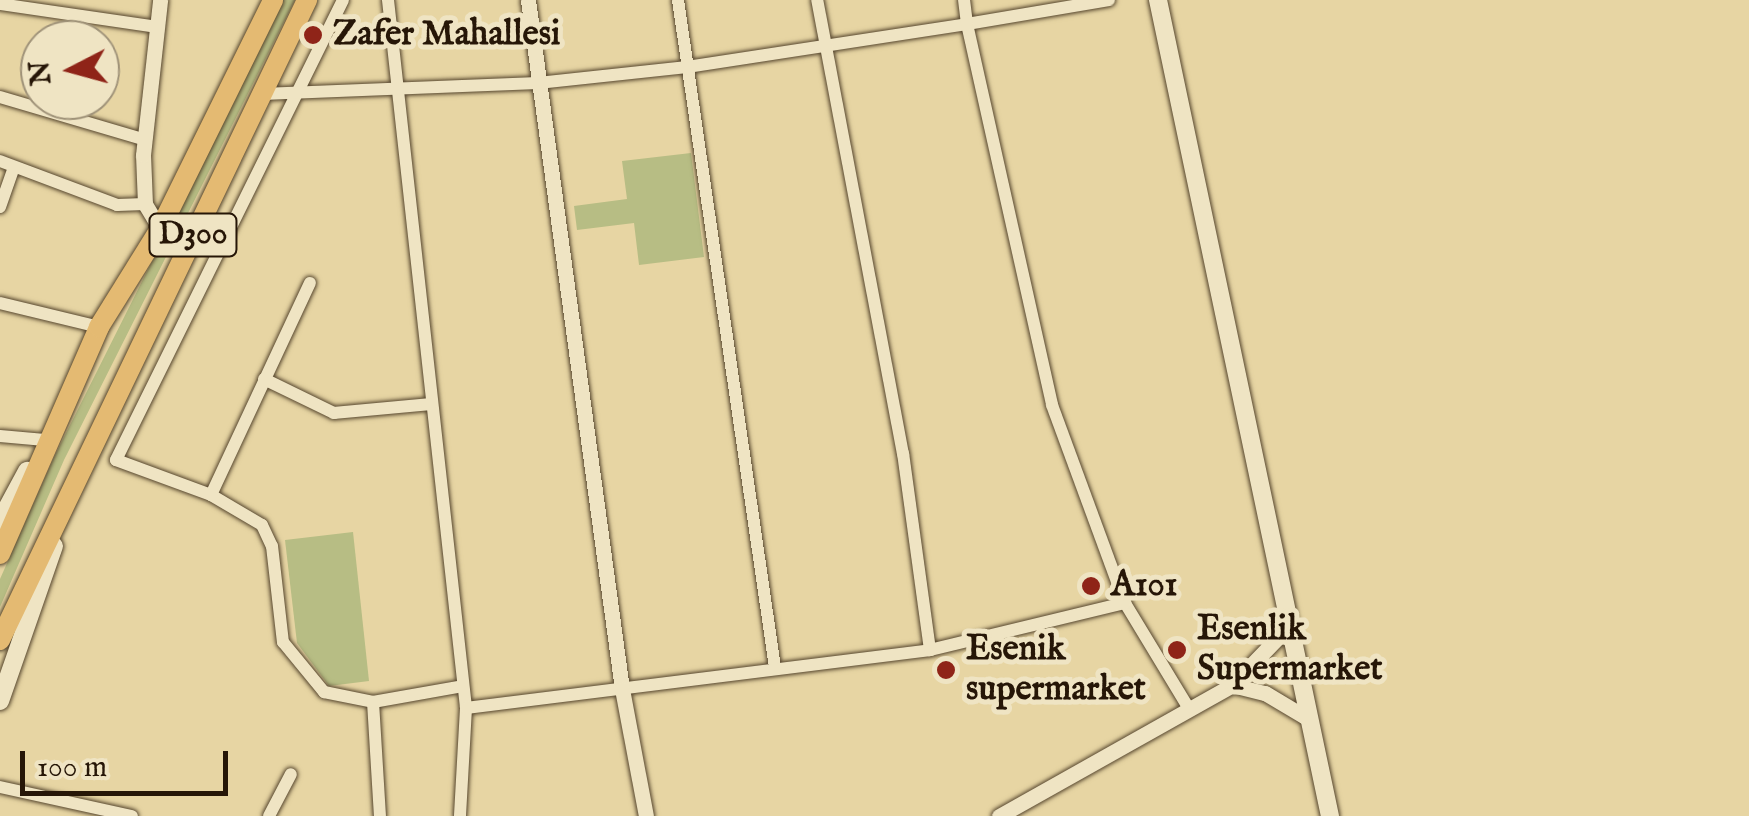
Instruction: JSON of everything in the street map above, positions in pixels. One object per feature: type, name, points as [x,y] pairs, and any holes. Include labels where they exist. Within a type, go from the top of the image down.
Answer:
[{"type":"highway","name":"D300","points":[[45,440],[99,328],[160,228],[272,0]]},
{"type":"highway","name":"D300","points":[[80,472],[307,0]]},
{"type":"highway","points":[[0,554],[45,440]]},
{"type":"highway","points":[[0,640],[80,472]]},
{"type":"main road","points":[[1158,0],[1330,816]]},
{"type":"main road","name":"D300","points":[[0,521],[45,440]]},
{"type":"main road","name":"D300","points":[[0,701],[80,472]]},
{"type":"street","points":[[160,0],[146,140],[145,204],[160,228]]},
{"type":"street","points":[[343,0],[300,94],[116,460],[211,495],[262,524],[272,546],[283,642],[324,692],[373,702],[463,686]]},
{"type":"street","points":[[388,0],[466,708],[460,816]]},
{"type":"street","points":[[528,0],[622,689],[646,816]]},
{"type":"street","points":[[678,0],[775,667]]},
{"type":"street","points":[[817,0],[903,454],[930,650]]},
{"type":"street","points":[[964,0],[1052,405],[1125,602],[1188,707]]},
{"type":"street","points":[[262,94],[538,84],[824,48],[1109,0]]},
{"type":"street","points":[[0,4],[158,27]]},
{"type":"street","points":[[0,96],[146,140]]},
{"type":"street","points":[[0,207],[7,164],[117,204],[145,204]]},
{"type":"street","points":[[211,495],[310,283]]},
{"type":"street","points":[[0,303],[99,328]]},
{"type":"street","points":[[264,380],[334,413],[431,404]]},
{"type":"street","points":[[0,436],[45,440]]},
{"type":"street","points":[[466,708],[930,650],[1125,602]]},
{"type":"street","points":[[999,816],[1188,707],[1232,686],[1290,625]]},
{"type":"street","points":[[1232,686],[1265,692],[1307,718]]},
{"type":"street","points":[[373,702],[380,816]]},
{"type":"street","points":[[269,816],[291,774]]},
{"type":"street","points":[[0,787],[132,816]]},
{"type":"green space","points":[[283,0],[295,0],[64,460],[0,607],[0,579],[55,455]]},
{"type":"green space","points":[[691,153],[704,257],[639,265],[634,223],[577,230],[574,206],[627,199],[622,161]]},
{"type":"green space","points":[[353,532],[369,681],[329,686],[297,643],[285,540]]},
{"type":"place","name":"Zafer Mahallesi","points":[[313,35]]},
{"type":"place","name":"A101","points":[[1091,586]]},
{"type":"place","name":"Esenlik Supermarket","points":[[1177,650]]},
{"type":"place","name":"Esenik supermarket","points":[[946,670]]}]
